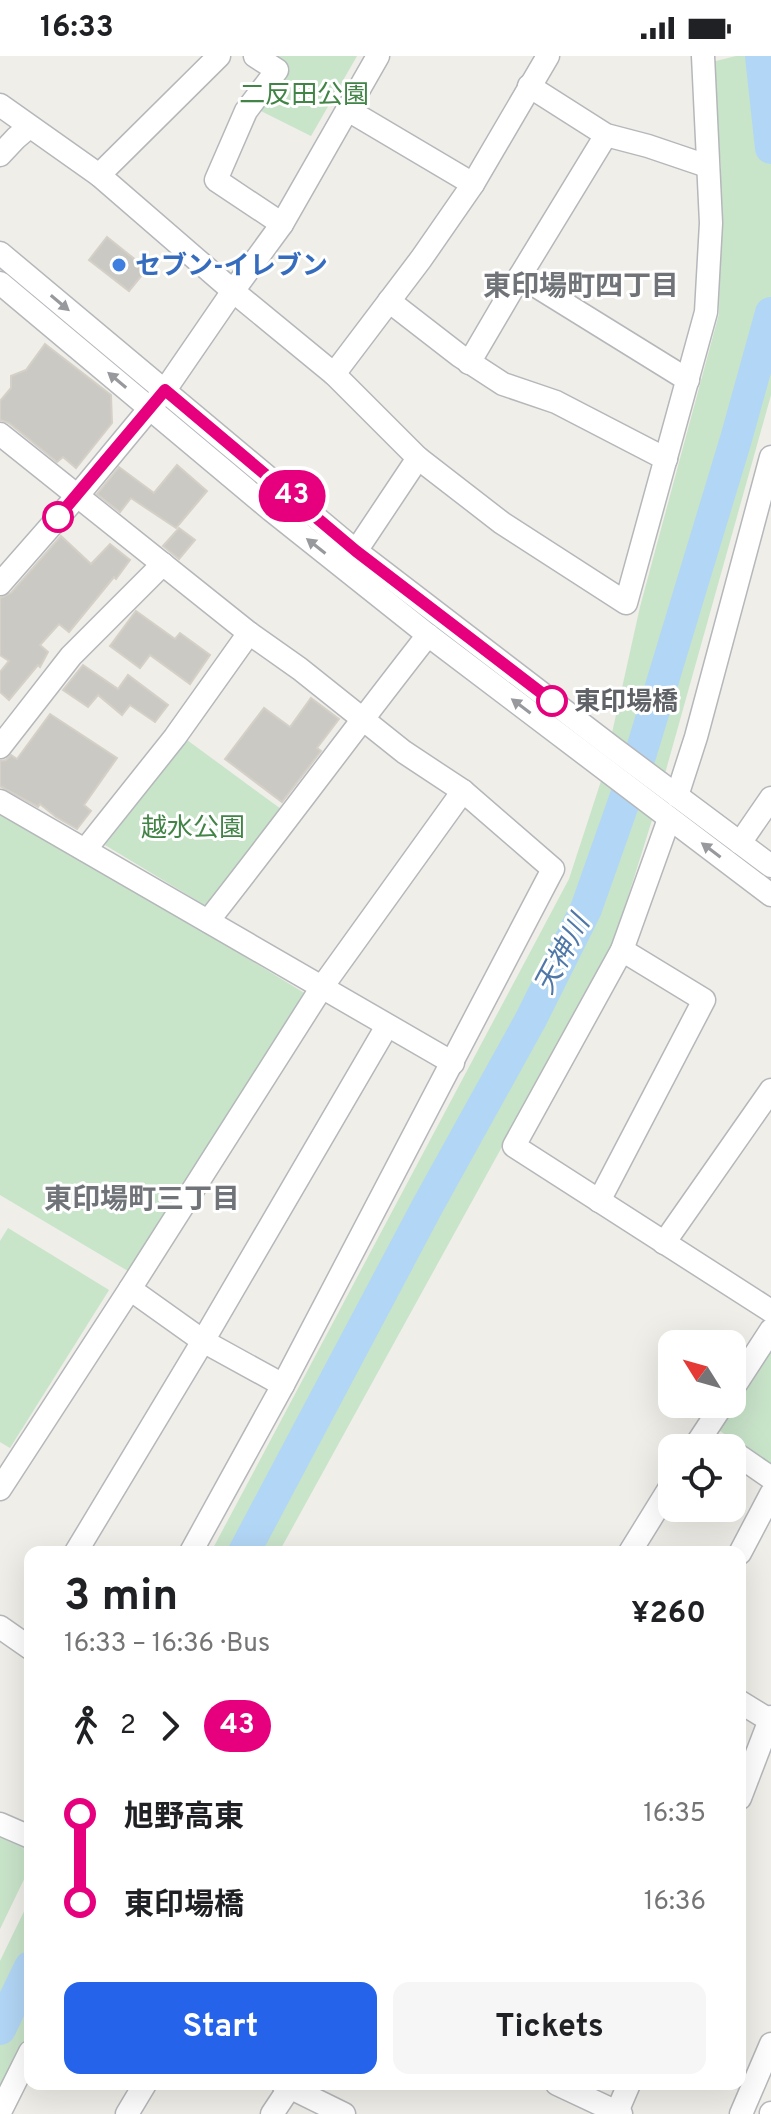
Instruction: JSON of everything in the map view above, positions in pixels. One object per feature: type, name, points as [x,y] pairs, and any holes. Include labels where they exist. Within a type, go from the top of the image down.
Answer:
[{"type":"street","points":[[99,175],[219,56]]},
{"type":"street","points":[[255,56],[277,70],[246,111],[216,180],[282,224]]},
{"type":"street","points":[[0,584],[158,399],[282,224],[378,56]]},
{"type":"street","points":[[334,374],[473,184],[548,56]]},
{"type":"street","points":[[0,105],[99,175],[334,374],[418,458],[502,523],[626,603],[706,312],[711,223],[697,59]]},
{"type":"street","points":[[529,86],[606,135],[707,166]]},
{"type":"street","points":[[348,110],[473,184]]},
{"type":"street","points":[[0,155],[29,127]]},
{"type":"street","points":[[469,363],[606,135]]},
{"type":"street","points":[[0,253],[158,399],[271,510],[428,635],[771,895]]},
{"type":"street","points":[[520,276],[688,380]]},
{"type":"street","points":[[0,283],[158,399],[771,866]]},
{"type":"street","points":[[389,301],[469,363],[503,384],[556,402],[666,459]]},
{"type":"street","points":[[0,434],[249,633],[300,669],[404,752],[463,791],[553,869],[283,1385],[194,1546]]},
{"type":"street","points":[[677,796],[696,737],[771,457]]},
{"type":"street","points":[[356,551],[418,458]]},
{"type":"street","points":[[0,747],[71,656],[163,564]]},
{"type":"street","points":[[85,850],[175,737],[249,633]]},
{"type":"street","points":[[208,921],[428,635]]},
{"type":"street","points":[[0,1489],[322,987],[463,791]]},
{"type":"street","points":[[740,843],[771,798]]},
{"type":"street","points":[[0,801],[453,1063]]},
{"type":"street","points":[[660,812],[622,950],[514,1146],[771,1311]]},
{"type":"street","points":[[599,1201],[704,1000],[622,950]]},
{"type":"street","points":[[80,1546],[387,1026]]},
{"type":"street","points":[[664,1243],[771,1090]]},
{"type":"street","points":[[130,1289],[203,1341],[283,1385]]},
{"type":"street","points":[[746,1368],[771,1330]]},
{"type":"street","points":[[746,1461],[771,1478]]},
{"type":"street","points":[[744,1546],[771,1494]]},
{"type":"street","points":[[634,1546],[658,1507]]},
{"type":"street","points":[[0,1627],[24,1639]]},
{"type":"street","points":[[746,1705],[771,1719],[746,1783]]},
{"type":"street","points":[[0,1824],[24,1834]]},
{"type":"street","points":[[741,2114],[771,2044]]},
{"type":"street","points":[[0,2112],[24,2064]]},
{"type":"street","points":[[127,2114],[141,2090]]},
{"type":"street","points":[[272,2114],[285,2090]]},
{"type":"street","points":[[298,2090],[344,2114]]},
{"type":"street","points":[[570,2090],[619,2113],[627,2090]]},
{"type":"green space","name":"二反田公園","points":[[270,56],[357,56],[311,136],[261,111],[290,69]]},
{"type":"green space","points":[[736,56],[771,56],[771,395],[652,820],[613,945],[282,1546],[214,1546],[569,879],[602,778],[640,607],[719,314],[721,167],[712,62]]},
{"type":"green space","name":"越水公園","points":[[187,740],[281,809],[206,906],[105,845]]},
{"type":"green space","points":[[0,807],[306,994],[128,1271],[0,1195]]},
{"type":"green space","points":[[8,1228],[109,1290],[10,1448],[0,1442],[0,1241]]},
{"type":"green space","points":[[771,1342],[771,1468],[746,1450],[746,1434],[724,1434],[716,1428],[722,1418],[746,1418],[746,1381]]},
{"type":"green space","points":[[0,1837],[24,1848],[24,1879],[0,1929]]},
{"type":"green space","points":[[24,1911],[24,2041],[0,2089],[0,1961]]},
{"type":"building","name":"セブン-イレブン","points":[[107,237],[147,269],[129,291],[89,260]]},
{"type":"building","points":[[45,344],[111,395],[112,423],[76,468],[63,457],[57,462],[9,423],[0,420],[0,401],[11,388],[11,376],[26,370]]},
{"type":"building","points":[[177,465],[207,491],[176,528],[131,498],[120,512],[97,494],[119,467],[154,493]]},
{"type":"building","points":[[179,528],[195,540],[179,559],[163,546]]},
{"type":"building","points":[[61,536],[91,564],[110,544],[130,560],[69,632],[59,624],[40,645],[48,652],[40,667],[38,665],[9,700],[0,692],[0,672],[9,661],[0,655],[0,598],[11,593]]},
{"type":"building","points":[[136,611],[175,639],[180,633],[210,655],[190,684],[150,655],[140,668],[110,646]]},
{"type":"building","points":[[83,665],[118,689],[128,675],[168,705],[155,722],[130,705],[122,715],[98,695],[88,707],[63,690]]},
{"type":"building","points":[[311,698],[339,719],[317,748],[321,751],[282,802],[225,759],[264,708],[290,727]]},
{"type":"building","points":[[50,714],[117,758],[84,805],[91,811],[77,829],[40,804],[38,807],[0,786],[0,761],[11,755],[17,759]]},
{"type":"waterway","name":"天神川","points":[[761,56],[771,148]]},
{"type":"waterway","name":"天神川","points":[[247,1546],[427,1207],[531,1019],[586,909],[640,756],[771,313]]},
{"type":"waterway","name":"天神川","points":[[0,2029],[24,1979]]},
{"type":"bus line","name":"43","points":[[58,517],[165,390],[356,551],[552,701]]},
{"type":"place","name":"セブン-イレブン","points":[[119,265]]},
{"type":"place","name":"東印場橋","points":[[552,701]]},
{"type":"district","name":"東印場町四丁目","points":[[581,285]]},
{"type":"district","name":"東印場町三丁目","points":[[142,1198]]}]
